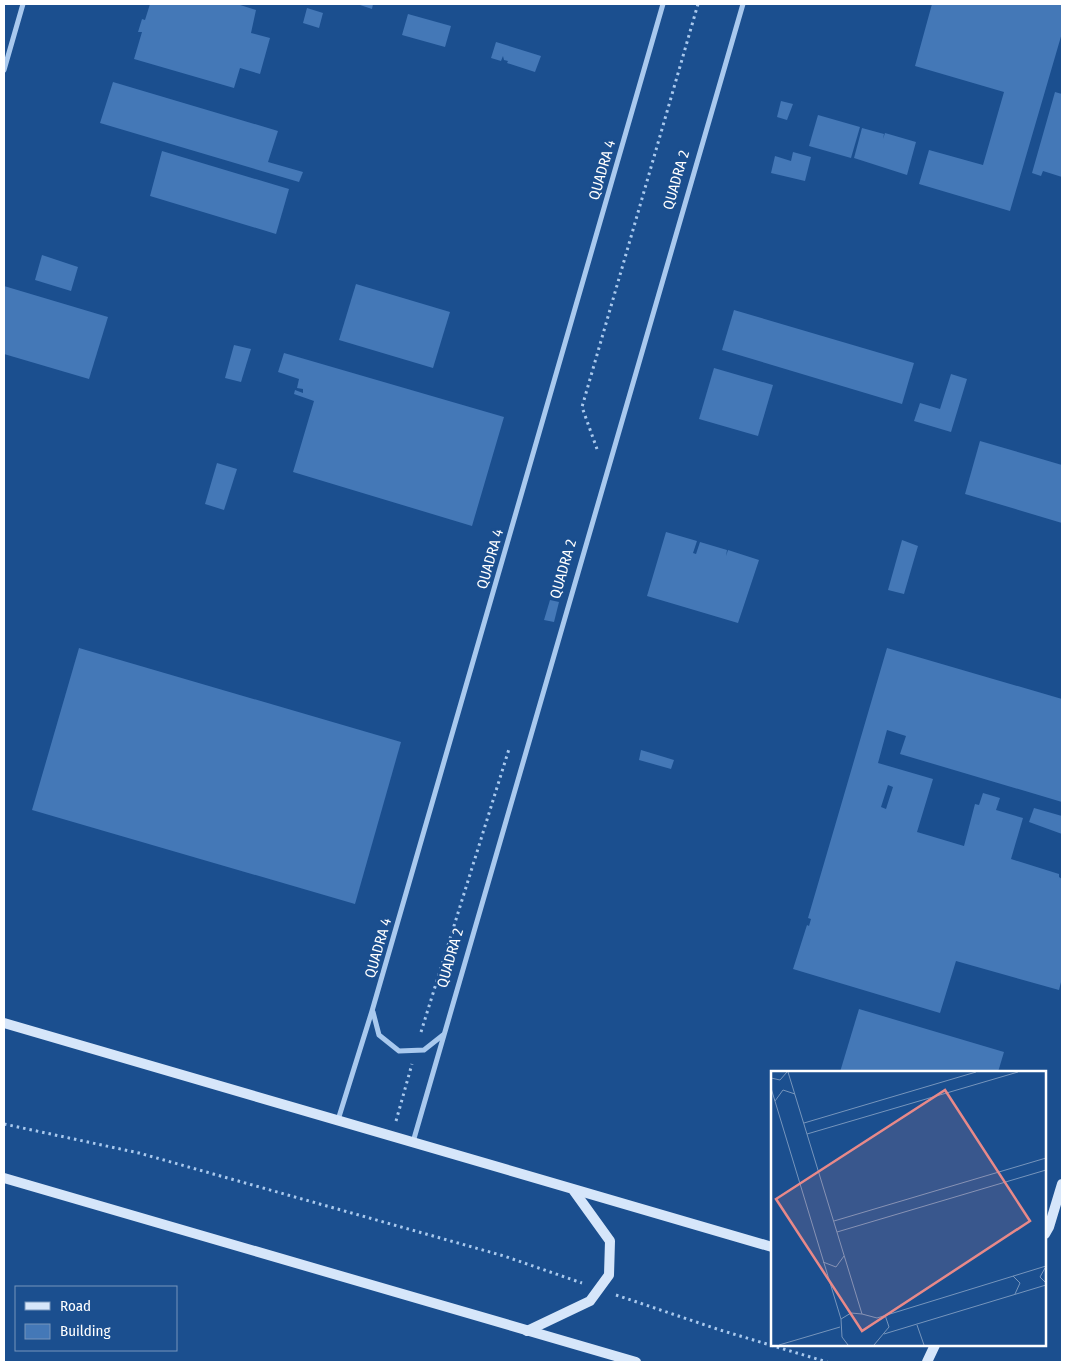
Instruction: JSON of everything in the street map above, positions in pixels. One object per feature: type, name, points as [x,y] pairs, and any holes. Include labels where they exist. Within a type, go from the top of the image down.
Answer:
[{"type":"street","points":[[4,70],[23,4]]},
{"type":"street","name":"QUADRA 4","points":[[338,1120],[372,1011],[663,4]]},
{"type":"street","name":"QUADRA 2","points":[[412,1143],[743,4]]},
{"type":"street","points":[[372,1011],[379,1036],[399,1051],[424,1050],[444,1035]]},
{"type":"street","points":[[4,1023],[574,1191],[771,1247]]},
{"type":"street","points":[[4,1178],[636,1362]]},
{"type":"street","points":[[1046,1232],[1062,1184]]},
{"type":"street","points":[[526,1331],[590,1301],[609,1274],[610,1241],[574,1191]]},
{"type":"street","points":[[927,1362],[935,1346]]},
{"type":"path","points":[[599,456],[582,407],[698,4]]},
{"type":"path","points":[[392,1137],[416,1051],[512,739]]},
{"type":"path","points":[[4,1124],[139,1153],[504,1256],[720,1330],[771,1345]]},
{"type":"path","points":[[774,1346],[827,1362]]},
{"type":"building","points":[[150,4],[237,4],[256,10],[251,33],[270,38],[260,74],[240,68],[234,88],[134,59],[142,32],[138,32],[142,19],[145,20]]},
{"type":"building","points":[[357,4],[373,4],[372,9]]},
{"type":"building","points":[[932,4],[1062,4],[1062,33],[1010,211],[919,184],[929,150],[983,165],[1004,92],[915,66]]},
{"type":"building","points":[[307,8],[323,13],[319,28],[303,23]]},
{"type":"building","points":[[408,14],[451,26],[445,47],[402,35]]},
{"type":"building","points":[[496,42],[541,56],[535,72],[507,63],[508,61],[504,60],[503,56],[501,61],[491,58]]},
{"type":"building","points":[[113,82],[278,131],[268,162],[303,172],[299,182],[100,123]]},
{"type":"building","points":[[1055,92],[1062,94],[1062,177],[1043,171],[1041,176],[1032,173]]},
{"type":"building","points":[[781,101],[793,104],[787,120],[777,117]]},
{"type":"building","points":[[818,115],[860,127],[851,158],[809,146]]},
{"type":"building","points":[[862,128],[884,134],[883,139],[885,133],[916,142],[907,175],[854,158]]},
{"type":"building","points":[[162,151],[289,189],[276,234],[150,196]]},
{"type":"building","points":[[793,152],[811,157],[805,181],[771,173],[775,156],[791,161]]},
{"type":"building","points":[[42,255],[78,267],[71,291],[35,280]]},
{"type":"building","points":[[356,284],[450,312],[433,368],[339,340]]},
{"type":"building","points":[[4,286],[108,317],[89,379],[4,354]]},
{"type":"building","points":[[734,310],[914,363],[902,404],[722,350]]},
{"type":"building","points":[[234,345],[251,349],[241,382],[225,378]]},
{"type":"building","points":[[284,353],[504,417],[472,526],[293,472],[314,401],[294,394],[295,390],[303,393],[303,389],[297,388],[299,379],[278,372]]},
{"type":"building","points":[[714,368],[773,385],[758,436],[699,419]]},
{"type":"building","points":[[951,374],[967,379],[951,432],[914,421],[920,403],[940,409]]},
{"type":"building","points":[[980,441],[1062,465],[1062,523],[965,494]]},
{"type":"building","points":[[217,463],[237,469],[224,510],[205,504]]},
{"type":"building","points":[[666,532],[697,541],[693,553],[696,554],[700,542],[727,550],[726,556],[728,550],[759,560],[738,623],[647,596]]},
{"type":"building","points":[[902,540],[918,546],[904,594],[888,590]]},
{"type":"building","points":[[550,600],[559,602],[554,622],[544,620]]},
{"type":"building","points":[[79,648],[401,742],[355,904],[32,810]]},
{"type":"building","points":[[887,648],[1062,699],[1062,802],[900,754],[906,736],[887,730],[878,763],[933,779],[917,832],[964,846],[975,804],[979,805],[983,793],[1000,798],[996,810],[1023,818],[1011,859],[1059,874],[1059,877],[1062,879],[1062,978],[1059,990],[956,961],[940,1013],[793,969],[807,925],[809,926],[811,919],[808,918]],"holes":[[[888,785],[893,787],[886,809],[881,807]]]},
{"type":"building","points":[[641,750],[674,760],[671,769],[639,760]]},
{"type":"building","points":[[1034,808],[1062,816],[1062,834],[1029,822]]},
{"type":"building","points":[[859,1009],[1004,1052],[998,1071],[840,1071]]}]
